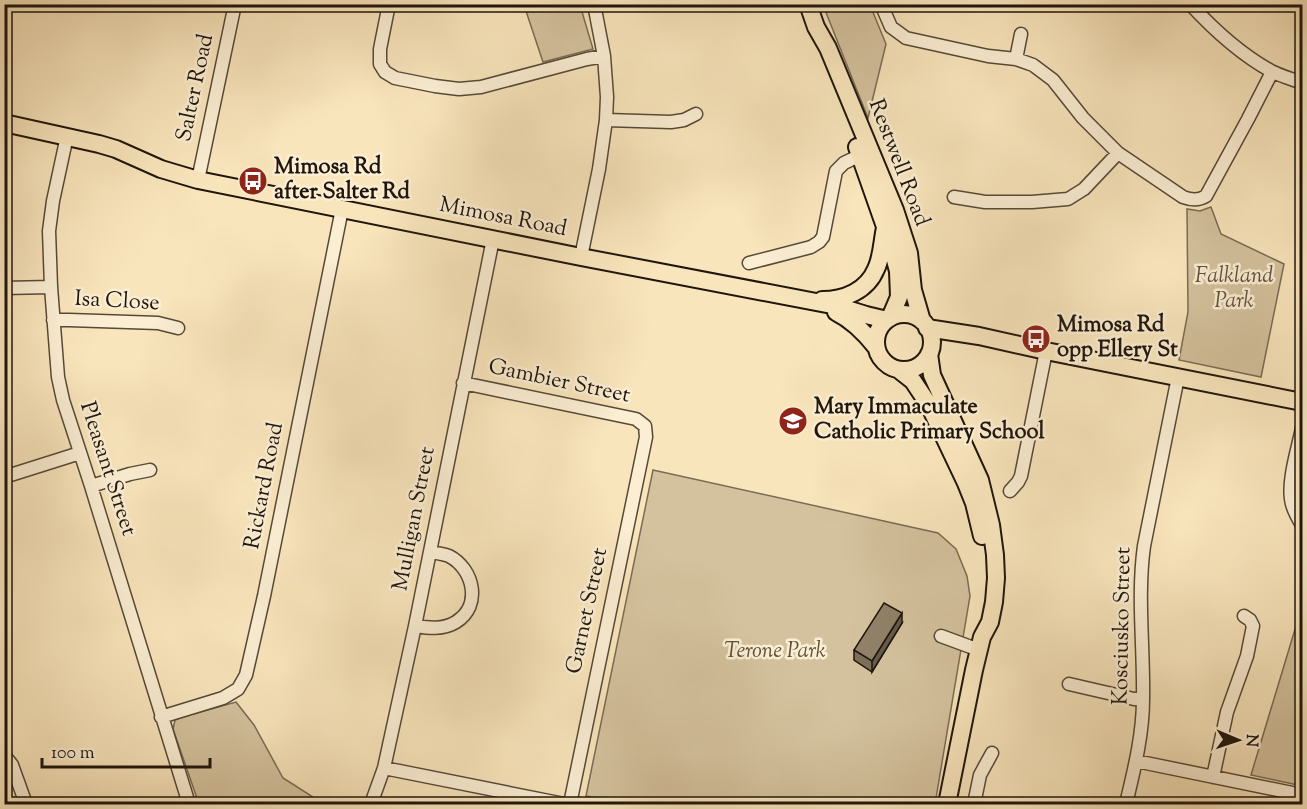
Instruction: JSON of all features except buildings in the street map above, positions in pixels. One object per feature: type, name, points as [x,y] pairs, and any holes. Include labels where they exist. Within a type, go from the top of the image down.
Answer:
[{"type":"main road","name":"Restwell Road","points":[[808,4],[822,50],[865,153],[895,210],[907,246],[913,290],[925,324]]},
{"type":"main road","name":"Mimosa Road","points":[[4,123],[99,144],[161,169],[198,180],[837,306],[889,319]]},
{"type":"main road","name":"Restwell Road","points":[[865,153],[898,271],[899,297],[889,319]]},
{"type":"main road","points":[[800,300],[831,300],[853,294],[867,284],[876,270],[885,226]]},
{"type":"main road","name":"Mimosa Road","points":[[822,304],[855,324],[876,346]]},
{"type":"main road","points":[[947,804],[980,643],[985,557],[974,503],[929,405],[913,381],[884,362],[879,355],[876,338],[879,330],[889,319],[898,315],[915,316],[925,324],[931,336],[932,375],[980,480],[986,501],[995,555],[996,578],[990,622],[980,643]]},
{"type":"main road","points":[[925,324],[1046,351],[1302,402]]},
{"type":"main road","points":[[899,370],[908,370],[924,362],[930,350],[945,341],[979,336]]},
{"type":"street","name":"Salter Road","points":[[198,180],[235,4]]},
{"type":"street","points":[[389,4],[380,50],[380,63],[385,72],[395,78],[459,89],[481,87],[604,56]]},
{"type":"street","points":[[581,257],[599,169],[606,120],[604,56],[594,4]]},
{"type":"street","points":[[881,4],[891,27],[906,38],[988,56],[1016,59],[1034,65],[1053,80],[1083,118],[1118,153],[1183,197],[1191,200],[1206,196],[1272,72]]},
{"type":"street","points":[[1190,4],[1214,30],[1241,52],[1272,72],[1302,83]]},
{"type":"street","points":[[1016,59],[1021,34]]},
{"type":"street","points":[[606,120],[671,122],[684,120],[696,114]]},
{"type":"street","name":"Pleasant Street","points":[[66,136],[49,231],[58,377],[63,400],[189,804]]},
{"type":"street","points":[[749,263],[811,247],[819,242],[823,237],[836,171],[844,163],[865,153]]},
{"type":"street","points":[[954,197],[985,202],[1068,199],[1084,189],[1118,153]]},
{"type":"street","name":"Rickard Road","points":[[161,717],[223,698],[238,689],[246,675],[267,584],[342,209]]},
{"type":"street","name":"Mulligan Street","points":[[371,804],[384,768],[431,552],[493,239]]},
{"type":"street","points":[[4,288],[51,287]]},
{"type":"street","name":"Isa Close","points":[[53,320],[158,323],[178,328]]},
{"type":"street","points":[[1010,491],[1021,476],[1046,351]]},
{"type":"street","name":"Kosciusko Street","points":[[1126,804],[1143,722],[1140,572],[1178,378]]},
{"type":"street","name":"Gambier Street","points":[[463,383],[636,419],[645,426]]},
{"type":"street","name":"Garnet Street","points":[[570,804],[643,449],[645,426]]},
{"type":"street","points":[[1302,428],[1291,486],[1291,500],[1295,514],[1302,525]]},
{"type":"street","points":[[4,477],[80,453]]},
{"type":"street","points":[[91,486],[150,470]]},
{"type":"street","points":[[415,626],[432,629],[456,621],[467,612],[472,599],[471,582],[464,568],[449,556],[431,552]]},
{"type":"street","points":[[1213,777],[1227,712],[1247,656],[1253,626],[1244,616]]},
{"type":"street","points":[[941,636],[980,643]]},
{"type":"street","points":[[1069,684],[1143,699]]},
{"type":"street","points":[[974,804],[980,775],[992,753]]},
{"type":"street","points":[[4,755],[12,765],[26,804]]},
{"type":"street","points":[[1136,761],[1302,795]]},
{"type":"street","points":[[384,768],[564,804]]},
{"type":"green space","points":[[524,5],[580,5],[593,49],[543,62]]},
{"type":"green space","points":[[823,5],[870,5],[886,44],[868,118]]},
{"type":"green space","name":"Falkland Park","points":[[1211,207],[1221,234],[1284,264],[1261,377],[1179,360],[1188,312],[1187,209],[1200,211]]},
{"type":"green space","name":"Terone Park","points":[[653,470],[938,533],[956,549],[967,576],[970,596],[935,804],[630,804],[586,796]]},
{"type":"green space","points":[[1302,606],[1302,786],[1251,775]]},
{"type":"green space","points":[[236,702],[254,725],[283,778],[324,804],[199,804],[173,729],[175,720]]},
{"type":"place","name":"Mimosa Rd after Salter Rd","points":[[253,181]]},
{"type":"place","name":"Mimosa Rd opp Ellery St","points":[[1036,339]]},
{"type":"place","name":"Mary Immaculate Catholic Primary School","points":[[793,421]]}]
